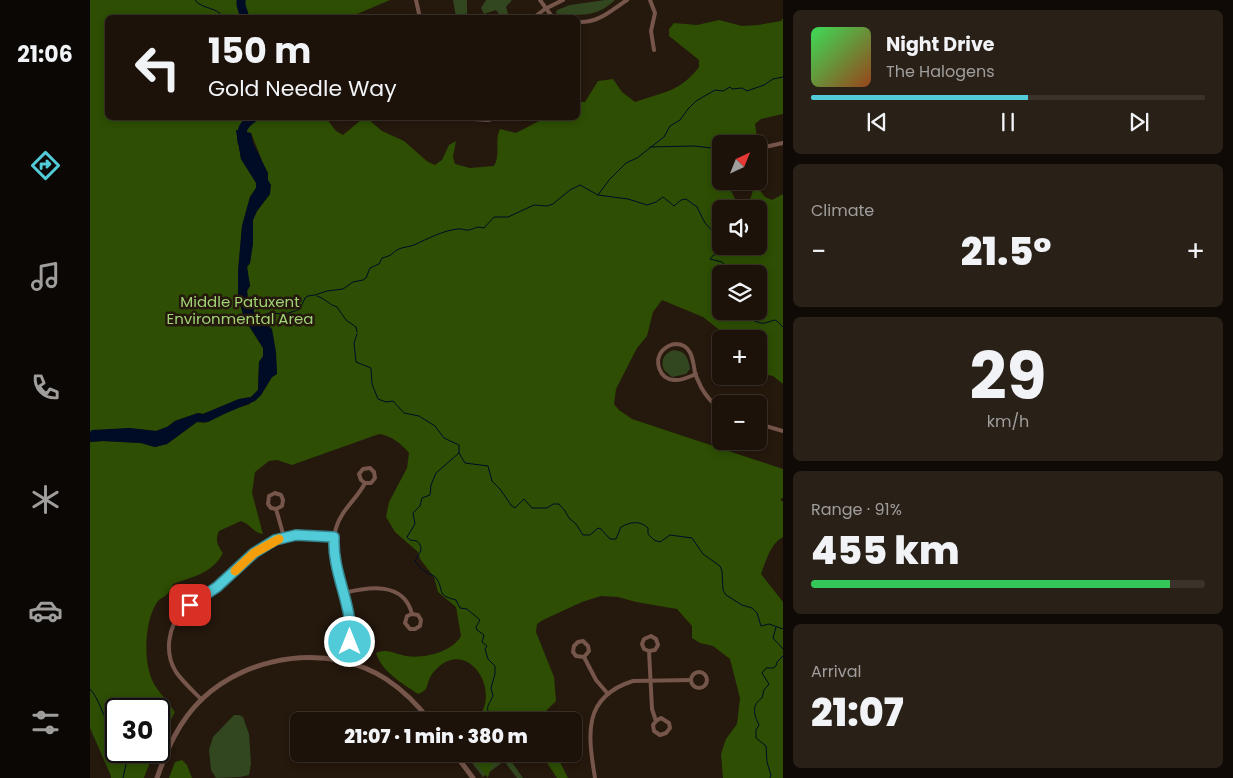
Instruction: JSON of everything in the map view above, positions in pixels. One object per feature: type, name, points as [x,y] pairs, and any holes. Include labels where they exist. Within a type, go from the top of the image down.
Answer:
[{"type":"street","points":[[416,0],[419,15]]},
{"type":"street","points":[[540,0],[550,15]]},
{"type":"street","points":[[537,15],[563,0]]},
{"type":"street","points":[[650,0],[655,14],[651,31],[654,50]]},
{"type":"street","points":[[580,22],[600,19],[612,12],[624,1]]},
{"type":"street","points":[[768,147],[783,143]]},
{"type":"street","points":[[696,374],[681,380],[667,378],[659,368],[658,360],[661,353],[671,345],[684,346],[693,357],[696,374],[706,395],[712,401]]},
{"type":"street","points":[[767,426],[783,430]]},
{"type":"street","points":[[370,468],[374,472],[375,478],[370,483],[365,483],[361,480],[359,474],[363,469],[370,468]]},
{"type":"street","points":[[345,662],[350,642],[351,623],[335,564],[334,537],[341,515],[365,483]]},
{"type":"street","points":[[275,493],[281,495],[283,500],[282,506],[276,509],[269,506],[267,501],[269,496],[275,493]]},
{"type":"street","points":[[276,509],[284,537]]},
{"type":"street","points":[[202,700],[180,677],[172,664],[169,649],[173,627],[184,610],[217,587],[247,558],[267,544],[284,537],[306,535],[334,537]]},
{"type":"street","points":[[344,593],[370,587],[387,589],[405,600],[412,614]]},
{"type":"street","points":[[412,614],[418,615],[421,620],[420,626],[415,629],[408,628],[405,623],[407,616],[412,614]]},
{"type":"street","points":[[651,636],[656,639],[658,645],[655,650],[649,652],[644,649],[642,644],[644,638],[651,636]]},
{"type":"street","points":[[578,642],[583,642],[588,646],[588,653],[584,657],[579,658],[574,654],[573,648],[578,642]]},
{"type":"street","points":[[649,652],[652,709],[656,720],[653,725],[654,731],[660,735],[666,734],[670,728],[667,721],[661,718],[656,720]]},
{"type":"street","points":[[584,657],[596,680],[608,694]]},
{"type":"street","points":[[157,778],[174,736],[191,711],[215,689],[237,675],[269,663],[308,658],[345,662],[373,672],[395,685],[415,702],[423,712]]},
{"type":"street","points":[[699,671],[706,674],[708,680],[704,687],[698,688],[693,685],[691,680],[693,674],[699,671]]},
{"type":"street","points":[[595,778],[590,742],[590,726],[598,708],[608,694],[633,681],[691,680]]},
{"type":"street","points":[[461,762],[473,778]]},
{"type":"green space","name":"Middle Patuxent Environmental Area","points":[[90,0],[390,0],[355,15],[105,15],[105,120],[328,120],[336,131],[343,135],[361,120],[369,120],[382,131],[404,141],[428,162],[435,165],[442,160],[449,145],[456,141],[453,157],[455,164],[470,168],[494,166],[497,157],[500,129],[516,133],[541,120],[580,120],[580,102],[585,102],[598,81],[613,79],[622,92],[635,102],[670,90],[685,82],[699,67],[699,60],[669,36],[669,29],[674,23],[697,25],[719,20],[742,26],[781,21],[783,18],[783,114],[761,119],[755,124],[757,135],[712,135],[712,190],[730,190],[737,200],[712,200],[712,255],[767,255],[767,200],[750,200],[753,190],[760,190],[765,197],[772,200],[783,194],[783,384],[773,376],[767,375],[767,330],[720,330],[703,317],[662,300],[653,312],[647,336],[637,348],[616,389],[614,404],[632,419],[712,445],[712,450],[726,450],[783,469],[783,498],[780,499],[783,502],[783,537],[772,548],[761,574],[783,602],[783,778],[723,778],[721,754],[726,739],[737,724],[740,698],[730,659],[713,646],[700,643],[692,638],[692,626],[677,609],[618,597],[601,596],[582,602],[537,624],[536,632],[554,677],[556,701],[545,712],[481,712],[486,700],[482,678],[468,662],[458,659],[445,662],[439,666],[430,677],[425,690],[418,694],[393,676],[383,666],[376,653],[388,651],[413,657],[429,655],[451,646],[461,636],[456,607],[438,592],[434,577],[420,559],[418,552],[395,532],[386,517],[389,502],[407,468],[409,453],[396,440],[379,434],[292,465],[277,460],[269,461],[255,472],[252,493],[263,534],[241,521],[219,531],[217,542],[223,553],[219,560],[208,570],[173,584],[169,593],[156,604],[149,622],[146,644],[150,676],[164,698],[105,698],[105,762],[90,728],[90,442],[141,443],[155,447],[167,444],[197,422],[205,423],[239,407],[248,405],[261,395],[272,377],[277,374],[273,340],[267,326],[254,312],[254,308],[265,305],[254,299],[248,299],[247,291],[250,286],[247,267],[250,263],[253,243],[253,220],[257,211],[270,194],[261,158],[251,133],[236,130],[241,159],[256,182],[256,188],[250,197],[242,226],[238,297],[243,314],[263,348],[263,357],[259,362],[258,390],[251,397],[239,399],[203,414],[198,413],[175,421],[167,427],[156,431],[129,428],[90,432]]},
{"type":"green space","points":[[453,0],[467,0],[467,15],[456,15]]},
{"type":"green space","points":[[486,0],[512,0],[506,7],[508,15],[500,15],[496,10],[484,14],[481,8]]},
{"type":"green space","points":[[615,0],[602,9],[590,14],[559,15],[556,13],[557,10],[570,5]]},
{"type":"green space","points":[[674,350],[686,356],[690,369],[686,374],[672,377],[664,370],[662,363],[665,355]]},
{"type":"green space","name":"Middle Patuxent Environmental Area","points":[[170,705],[175,712],[170,721]]},
{"type":"green space","points":[[234,715],[243,717],[249,734],[251,764],[249,775],[216,778],[211,770],[209,750],[213,737]]},
{"type":"green space","points":[[182,760],[187,765],[192,778],[169,778],[175,762]]},
{"type":"green space","points":[[471,762],[503,762],[483,777]]},
{"type":"green space","points":[[475,762],[493,762],[488,778]]},
{"type":"green space","points":[[505,762],[512,762],[523,778],[517,778]]},
{"type":"green space","points":[[547,762],[560,762],[568,778],[557,778]]},
{"type":"green space","name":"Middle Patuxent Environmental Area","points":[[105,763],[150,763],[144,778],[111,778]]},
{"type":"water","points":[[236,130],[251,133],[253,143],[268,173],[268,180],[271,185],[270,194],[257,211],[253,220],[253,243],[250,263],[247,267],[250,286],[247,291],[248,299],[261,301],[266,306],[254,308],[254,312],[272,329],[277,374],[272,377],[255,401],[208,422],[197,422],[167,444],[155,447],[141,443],[90,442],[90,432],[92,430],[129,428],[156,431],[167,427],[175,421],[198,413],[203,414],[239,399],[251,397],[258,390],[259,362],[263,356],[263,348],[243,314],[238,297],[242,226],[250,197],[256,188],[256,183],[241,159]]},
{"type":"waterway","points":[[195,0],[222,15]]},
{"type":"waterway","points":[[241,0],[244,15]]},
{"type":"waterway","points":[[598,195],[609,180],[626,163],[637,158],[664,137],[670,126],[680,120],[696,101],[715,90],[723,91],[730,87],[732,89],[742,88],[747,91],[764,85],[773,79],[783,77]]},
{"type":"waterway","points":[[242,142],[243,128],[251,120]]},
{"type":"waterway","points":[[650,147],[694,146],[712,148]]},
{"type":"waterway","points":[[258,317],[269,313],[285,314],[295,311],[300,309],[305,298],[308,296],[343,289],[353,282],[363,280],[366,278],[370,268],[379,264],[382,258],[389,256],[396,250],[414,245],[447,231],[468,230],[477,227],[484,228],[494,217],[508,217],[534,205],[547,206],[553,204],[570,190],[580,185],[598,195],[628,199],[647,205],[663,197],[674,206],[681,200],[686,199],[697,207],[705,223],[712,230]]},
{"type":"waterway","points":[[714,255],[710,259],[722,262],[725,265]]},
{"type":"waterway","points":[[317,296],[337,307],[346,320],[356,327],[357,332]]},
{"type":"waterway","points":[[752,320],[760,323],[775,320],[783,327]]},
{"type":"waterway","points":[[357,334],[354,343],[356,362],[371,368],[372,384],[378,399],[386,402],[393,401],[404,413],[419,416],[435,426],[444,438],[459,445],[459,453],[465,463],[488,466],[492,481],[515,508],[524,499],[532,508],[547,508],[553,504],[559,504],[583,535],[590,535],[598,528],[610,539],[616,539],[621,527],[635,523],[645,525],[648,528],[648,534],[654,540],[660,542],[670,535],[692,538],[703,554],[720,566],[723,590],[726,595],[742,605],[752,608],[757,613],[761,626],[769,624],[783,629]]},
{"type":"waterway","points":[[459,453],[436,473],[431,485],[430,495],[422,498],[420,506],[413,513],[415,524],[407,537],[410,540],[417,541],[421,546],[415,561],[423,570],[436,578],[443,594],[456,600],[460,608],[467,609],[480,620],[476,627],[484,635],[482,642],[487,646],[485,649],[488,659],[495,666],[491,688],[493,696],[489,704],[489,712]]},
{"type":"waterway","points":[[776,627],[773,638],[783,649]]},
{"type":"waterway","points":[[770,778],[766,746],[756,738],[756,730],[759,725],[754,710],[769,684],[762,673],[766,668],[776,666],[783,656]]},
{"type":"waterway","points":[[90,689],[105,717]]},
{"type":"waterway","points":[[123,778],[126,763]]},
{"type":"slow traffic","points":[[235,571],[247,558],[267,544],[279,539]]},
{"type":"route","points":[[190,605],[225,581],[247,558],[275,540],[296,535],[334,537],[335,564],[351,623],[350,642]]}]
